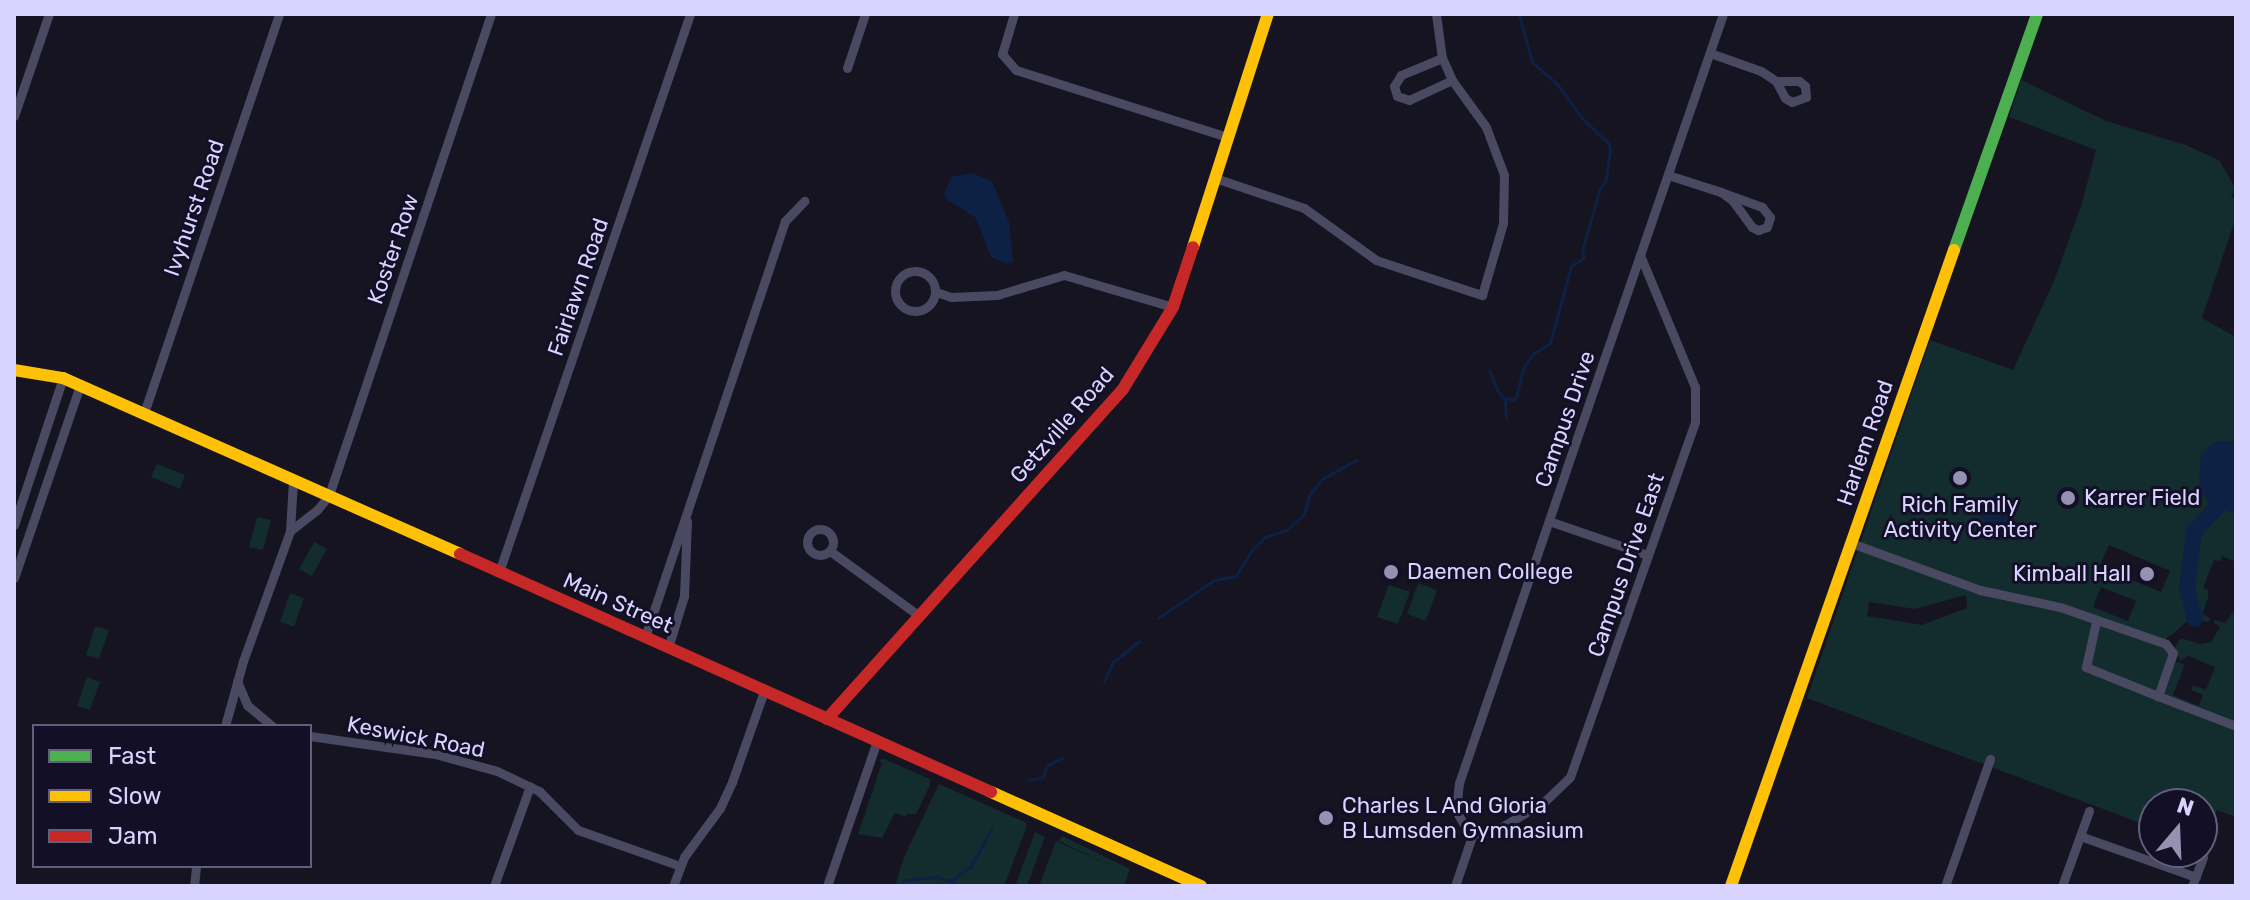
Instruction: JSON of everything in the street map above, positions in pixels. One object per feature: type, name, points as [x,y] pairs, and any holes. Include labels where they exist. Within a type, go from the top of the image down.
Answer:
[{"type":"main road","name":"Getzville Road","points":[[827,719],[1123,389],[1173,307],[1268,14]]},
{"type":"main road","name":"Harlem Road","points":[[1731,886],[2037,14]]},
{"type":"main road","name":"Main Street","points":[[14,370],[63,378],[80,385],[1201,886]]},
{"type":"street","points":[[14,116],[49,14]]},
{"type":"street","name":"Ivyhurst Road","points":[[144,413],[279,14]]},
{"type":"street","name":"Koster Row","points":[[329,495],[491,14]]},
{"type":"street","name":"Fairlawn Road","points":[[499,572],[690,14]]},
{"type":"street","points":[[847,68],[865,14]]},
{"type":"street","points":[[1014,14],[1002,54],[1016,70],[1227,137]]},
{"type":"street","points":[[1215,178],[1304,208],[1376,260],[1482,295],[1503,223],[1504,175],[1486,127],[1452,80],[1442,58],[1436,14]]},
{"type":"street","name":"Campus Drive","points":[[1473,833],[1456,811],[1456,792],[1723,14]]},
{"type":"street","points":[[1710,53],[1761,71],[1776,81]]},
{"type":"street","points":[[1442,58],[1401,75],[1394,86],[1397,96],[1409,100],[1452,80]]},
{"type":"street","points":[[1668,175],[1721,192],[1762,207],[1770,217],[1767,227],[1758,230],[1752,227],[1733,201],[1721,192]]},
{"type":"street","points":[[645,637],[785,221],[804,201]]},
{"type":"street","name":"Campus Drive East","points":[[1473,833],[1485,834],[1510,824],[1557,792],[1570,777],[1695,422],[1697,399],[1687,365],[1640,255]]},
{"type":"street","points":[[920,271],[932,279],[936,292],[927,308],[914,312],[898,302],[895,289],[907,273],[920,271]]},
{"type":"street","points":[[936,292],[951,297],[997,295],[1064,275],[1173,307]]},
{"type":"street","points":[[14,525],[63,378]]},
{"type":"street","points":[[14,578],[80,385]]},
{"type":"street","points":[[226,724],[237,681],[290,531],[293,481]]},
{"type":"street","points":[[29,482],[45,488]]},
{"type":"street","points":[[290,531],[317,510],[329,495]]},
{"type":"street","points":[[668,648],[684,596],[688,506]]},
{"type":"street","points":[[1549,521],[1648,555]]},
{"type":"street","points":[[1851,543],[1980,590],[2060,607],[2096,622],[2135,632],[2171,648],[2169,668],[2158,696]]},
{"type":"street","points":[[830,551],[918,615]]},
{"type":"street","points":[[2096,622],[2086,667],[2236,726]]},
{"type":"street","points":[[237,681],[247,705],[264,724]]},
{"type":"street","points":[[673,886],[680,866],[720,808],[764,691]]},
{"type":"street","name":"Keswick Road","points":[[312,736],[450,757],[530,786],[578,830],[680,866]]},
{"type":"street","points":[[827,886],[877,741]]},
{"type":"street","points":[[1945,886],[1990,759]]},
{"type":"street","points":[[494,886],[530,786]]},
{"type":"street","points":[[2062,886],[2089,811]]},
{"type":"street","points":[[1455,886],[1473,833]]},
{"type":"street","points":[[2080,836],[2194,881]]},
{"type":"green space","points":[[2021,80],[2106,121],[2186,145],[2220,161],[2235,188],[2231,197],[2236,199],[2236,217],[2202,318],[2236,337],[2236,562],[2222,556],[2220,561],[2214,560],[2203,588],[2208,590],[2208,598],[2202,614],[2210,618],[2209,622],[2186,617],[2188,621],[2165,640],[2171,661],[2185,664],[2173,695],[2199,706],[2203,695],[2191,690],[2193,685],[2206,690],[2215,667],[2188,656],[2180,661],[2175,647],[2181,638],[2199,644],[2211,642],[2220,627],[2214,623],[2215,620],[2225,623],[2236,608],[2236,817],[2218,810],[2218,788],[2138,788],[2138,822],[1807,698],[1930,340],[2013,370],[2054,281],[2082,203],[2096,150],[2009,117]],"holes":[[[2109,545],[2170,571],[2161,592],[2099,567]],[[2101,587],[2136,601],[2128,621],[2093,607]],[[1966,595],[1967,608],[1922,625],[1867,616],[1869,602],[1915,609]]]},
{"type":"green space","points":[[157,464],[185,475],[180,489],[151,477]]},
{"type":"green space","points":[[257,517],[271,520],[263,550],[249,547]]},
{"type":"green space","points":[[314,542],[327,549],[312,576],[299,569]]},
{"type":"green space","points":[[1418,583],[1437,590],[1426,621],[1407,614]]},
{"type":"green space","points":[[1389,585],[1410,592],[1398,624],[1377,617]]},
{"type":"green space","points":[[290,593],[304,598],[294,627],[280,622]]},
{"type":"green space","points":[[95,626],[109,630],[99,659],[86,655]]},
{"type":"green space","points":[[87,677],[100,682],[90,710],[77,706]]},
{"type":"green space","points":[[884,759],[930,779],[930,785],[916,814],[907,814],[906,817],[895,813],[882,838],[858,834],[882,763],[879,760]]},
{"type":"green space","points":[[939,784],[1025,822],[1027,826],[1004,886],[895,886],[904,857]]},
{"type":"green space","points":[[1035,832],[1045,837],[1027,886],[1015,886]]},
{"type":"green space","points":[[1062,836],[1130,869],[1124,886],[1039,886],[1056,841],[1118,869],[1059,841]]},
{"type":"water","points":[[971,173],[992,181],[1009,222],[1013,262],[1007,264],[991,257],[976,218],[946,199],[944,193],[952,177]]},
{"type":"water","points":[[2218,441],[2236,442],[2236,515],[2208,502],[2199,487],[2201,453]]},
{"type":"water","points":[[1994,494],[2008,521],[1990,532],[1975,506]]},
{"type":"waterway","points":[[1506,418],[1505,398],[1515,400],[1524,366],[1533,354],[1550,343],[1571,266],[1584,258],[1582,251],[1599,191],[1606,179],[1610,150],[1609,144],[1582,118],[1557,84],[1532,62],[1519,14]]},
{"type":"waterway","points":[[1489,370],[1504,398]]},
{"type":"waterway","points":[[1158,618],[1214,580],[1236,576],[1251,551],[1265,537],[1287,530],[1304,514],[1309,495],[1322,479],[1356,460]]},
{"type":"waterway","points":[[2195,619],[2187,589],[2194,532],[2217,507]]},
{"type":"waterway","points":[[1104,682],[1112,663],[1139,641]]},
{"type":"waterway","points":[[1028,780],[1043,777],[1046,766],[1062,758]]},
{"type":"waterway","points":[[903,880],[936,877],[951,881],[971,866],[992,828]]},
{"type":"traffic: fast","points":[[1954,250],[2037,14]]},
{"type":"traffic: slow","points":[[1193,247],[1268,14]]},
{"type":"traffic: slow","points":[[1731,886],[1954,250]]},
{"type":"traffic: slow","points":[[14,370],[63,378],[460,554]]},
{"type":"traffic: slow","points":[[991,792],[1201,886]]},
{"type":"traffic: jam","points":[[827,719],[1123,389],[1173,307],[1193,247]]},
{"type":"traffic: jam","points":[[460,554],[991,792]]},
{"type":"place","name":"Rich Family Activity Center","points":[[1960,478]]},
{"type":"place","name":"Karrer Field","points":[[2068,498]]},
{"type":"place","name":"Daemen College","points":[[1391,572]]},
{"type":"place","name":"Kimball Hall","points":[[2147,574]]},
{"type":"place","name":"Charles L And Gloria B Lumsden Gymnasium","points":[[1326,818]]}]
